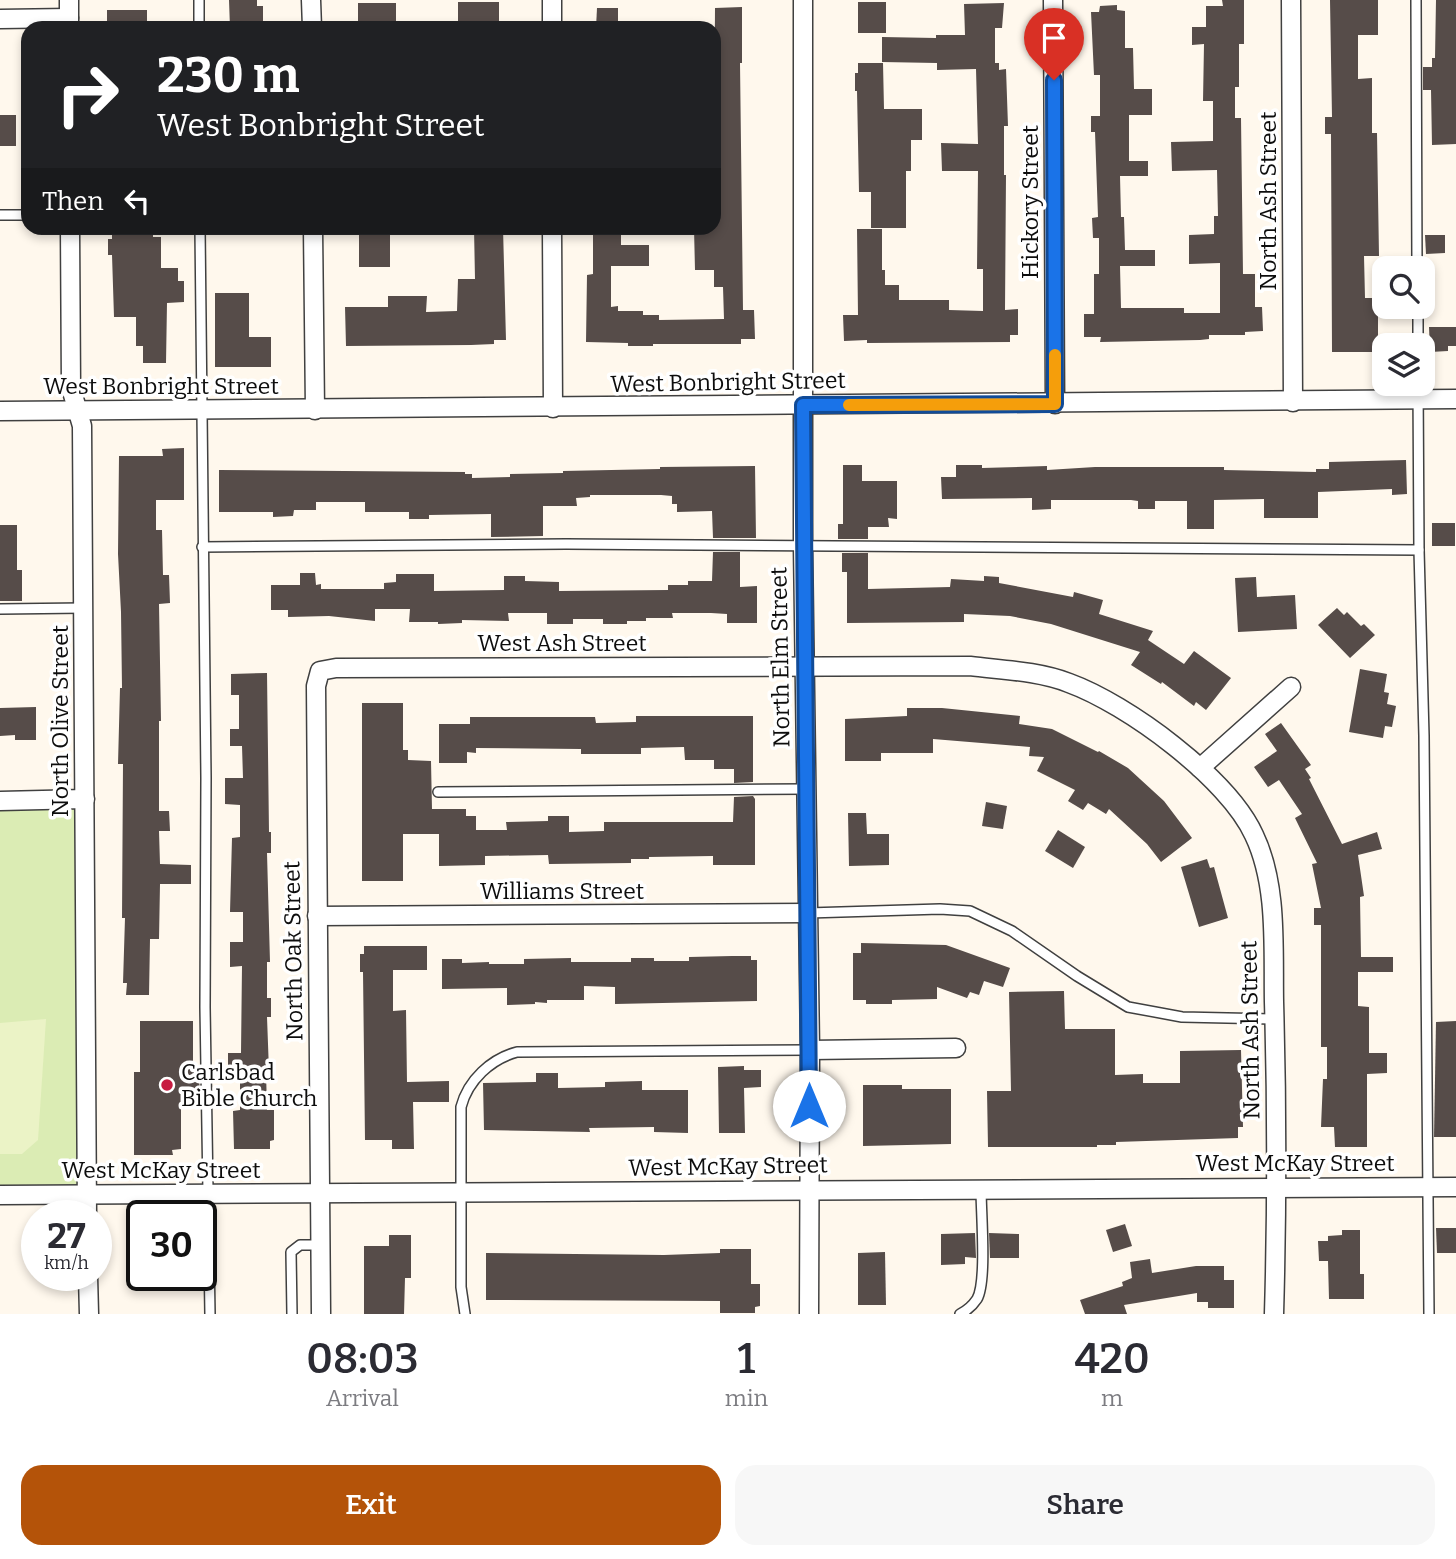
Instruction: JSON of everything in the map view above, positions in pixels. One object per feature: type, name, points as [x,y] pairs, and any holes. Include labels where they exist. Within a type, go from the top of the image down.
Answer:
[{"type":"street","points":[[312,0],[312,21]]},
{"type":"street","points":[[552,0],[552,21]]},
{"type":"street","name":"North Elm Street","points":[[803,0],[803,546],[810,1051],[809,1314]]},
{"type":"street","name":"Hickory Street","points":[[1053,0],[1055,404]]},
{"type":"street","name":"North Ash Street","points":[[1291,0],[1293,402]]},
{"type":"street","points":[[0,19],[69,15]]},
{"type":"street","name":"North Olive Street","points":[[69,235],[71,388],[82,426],[87,1200]]},
{"type":"street","points":[[313,235],[315,410]]},
{"type":"street","points":[[552,235],[553,408]]},
{"type":"street","name":"West Bonbright Street","points":[[0,411],[1293,402],[1372,395]]},
{"type":"street","name":"West Bonbright Street","points":[[1435,395],[1456,399]]},
{"type":"street","name":"North Ash Street","points":[[805,666],[970,666],[1039,675],[1069,683],[1112,705],[1177,747],[1236,805],[1254,834],[1265,865],[1272,915],[1277,1188],[1274,1314]]},
{"type":"street","name":"West Ash Street","points":[[320,671],[336,668],[805,666]]},
{"type":"street","name":"North Oak Street","points":[[320,671],[316,686],[321,1314]]},
{"type":"street","points":[[1199,768],[1291,687]]},
{"type":"street","points":[[0,801],[85,799]]},
{"type":"street","name":"Williams Street","points":[[317,916],[808,914]]},
{"type":"street","points":[[810,1051],[956,1048]]},
{"type":"street","name":"West McKay Street","points":[[0,1195],[1456,1187]]},
{"type":"street","points":[[88,1291],[89,1314]]},
{"type":"lane","points":[[199,0],[199,21]]},
{"type":"lane","points":[[1416,0],[1418,256]]},
{"type":"lane","points":[[0,215],[21,215]]},
{"type":"lane","points":[[200,235],[209,1200]]},
{"type":"lane","points":[[1418,396],[1429,1314]]},
{"type":"lane","points":[[202,547],[566,544],[1419,550]]},
{"type":"lane","points":[[0,609],[84,608]]},
{"type":"lane","points":[[438,792],[807,789]]},
{"type":"lane","points":[[808,914],[940,909],[970,911],[1012,931],[1128,1007],[1182,1017],[1275,1019]]},
{"type":"lane","points":[[465,1314],[461,1287],[461,1107],[464,1095],[490,1065],[503,1056],[517,1052],[810,1051]]},
{"type":"lane","points":[[960,1314],[977,1298],[981,1278],[981,1189]]},
{"type":"lane","points":[[292,1314],[291,1252],[300,1245],[321,1245]]},
{"type":"lane","points":[[210,1291],[210,1314]]},
{"type":"green space","points":[[85,799],[87,1194],[0,1195],[0,801]]},
{"type":"green space","points":[[46,1019],[38,1140],[22,1154],[0,1154],[0,1023]]},
{"type":"building","points":[[229,0],[257,0],[257,6],[263,6],[263,21],[230,21]]},
{"type":"building","points":[[1222,0],[1244,0],[1244,44],[1239,44],[1239,87],[1235,87],[1235,118],[1241,118],[1243,274],[1255,274],[1255,307],[1262,307],[1263,331],[1245,332],[1245,335],[1209,335],[1209,339],[1200,340],[1100,342],[1101,337],[1084,337],[1084,314],[1094,314],[1094,274],[1099,274],[1099,238],[1093,238],[1092,218],[1098,217],[1095,132],[1091,132],[1091,116],[1100,116],[1100,75],[1094,75],[1091,12],[1099,12],[1100,6],[1117,5],[1117,10],[1125,11],[1125,48],[1133,48],[1134,89],[1152,89],[1152,115],[1129,115],[1129,161],[1148,161],[1148,176],[1120,176],[1125,250],[1155,250],[1155,266],[1120,266],[1121,308],[1184,308],[1184,313],[1220,313],[1220,263],[1189,264],[1189,235],[1214,234],[1214,216],[1218,216],[1217,170],[1172,171],[1171,142],[1213,141],[1213,101],[1203,101],[1204,44],[1192,45],[1192,27],[1206,27],[1206,6],[1223,6]]},
{"type":"building","points":[[1330,0],[1378,0],[1378,35],[1358,35],[1358,79],[1372,78],[1372,133],[1377,133],[1379,256],[1364,256],[1365,298],[1372,298],[1372,319],[1378,319],[1378,333],[1372,333],[1372,352],[1332,352],[1331,134],[1325,134],[1325,117],[1332,117]]},
{"type":"building","points":[[1436,0],[1456,0],[1456,144],[1432,145],[1431,90],[1423,90],[1423,67],[1432,67],[1432,58],[1435,58]]},
{"type":"building","points":[[458,2],[499,2],[499,21],[458,21]]},
{"type":"building","points":[[858,2],[886,2],[886,33],[858,33]]},
{"type":"building","points":[[358,3],[396,3],[396,21],[358,21]]},
{"type":"building","points":[[1004,3],[1002,28],[995,28],[995,63],[999,63],[999,70],[1006,69],[1008,126],[1004,126],[1005,310],[1018,309],[1018,335],[1010,335],[1010,342],[844,341],[843,315],[858,315],[857,229],[882,229],[882,270],[885,270],[885,285],[899,285],[899,300],[949,300],[949,310],[983,311],[983,269],[977,269],[978,171],[942,171],[941,143],[978,144],[976,69],[937,70],[937,63],[882,62],[882,37],[936,38],[936,35],[965,35],[964,4]]},
{"type":"building","points":[[742,7],[740,63],[743,310],[754,310],[755,339],[741,339],[741,344],[653,346],[586,342],[587,275],[593,274],[593,235],[621,235],[621,245],[649,245],[649,266],[611,266],[611,307],[618,306],[618,311],[643,311],[643,315],[659,315],[659,320],[724,319],[723,287],[714,287],[714,270],[695,270],[694,235],[721,235],[721,21],[715,21],[715,8]]},
{"type":"building","points":[[597,8],[618,8],[618,21],[596,21]]},
{"type":"building","points":[[107,10],[147,10],[147,21],[107,21]]},
{"type":"building","points":[[858,63],[883,63],[884,109],[922,109],[922,140],[911,140],[911,171],[906,171],[906,228],[871,228],[871,192],[859,192],[855,91]]},
{"type":"building","points":[[0,115],[16,115],[16,146],[0,146]]},
{"type":"building","points":[[112,235],[161,237],[161,268],[178,268],[178,281],[184,281],[184,302],[167,303],[166,363],[143,363],[143,346],[136,346],[136,317],[114,317],[112,255],[108,255],[108,239],[112,239]]},
{"type":"building","points":[[359,235],[390,235],[390,267],[359,267]]},
{"type":"building","points":[[474,235],[503,235],[506,340],[494,340],[494,344],[471,345],[346,346],[345,307],[388,307],[388,296],[427,296],[426,312],[457,311],[458,279],[475,279]]},
{"type":"building","points":[[1425,235],[1445,235],[1445,253],[1426,254]]},
{"type":"building","points":[[215,293],[249,293],[249,337],[271,337],[271,367],[215,367]]},
{"type":"building","points":[[1429,327],[1456,327],[1456,346],[1448,346],[1448,351],[1435,352],[1435,333],[1429,333]]},
{"type":"building","points":[[184,448],[184,500],[156,500],[156,530],[162,530],[163,575],[169,575],[170,603],[159,604],[159,811],[169,811],[170,831],[159,831],[160,864],[191,865],[191,884],[160,884],[159,939],[150,939],[149,995],[126,995],[127,983],[123,983],[125,918],[122,918],[123,764],[118,764],[122,688],[118,554],[119,456],[163,456],[162,449]]},
{"type":"building","points":[[1406,460],[1407,494],[1392,495],[1392,489],[1318,492],[1318,518],[1264,518],[1264,499],[1214,500],[1214,529],[1187,529],[1187,501],[1155,501],[1155,509],[1138,509],[1138,501],[1131,500],[1051,500],[1051,509],[1032,510],[1032,498],[942,499],[941,477],[956,477],[956,465],[982,465],[982,468],[1047,466],[1047,470],[1095,467],[1224,467],[1224,470],[1316,472],[1316,469],[1329,469],[1329,462]]},
{"type":"building","points":[[843,465],[862,465],[862,481],[897,481],[897,519],[888,518],[889,527],[868,527],[868,539],[838,539],[838,524],[843,524]]},
{"type":"building","points":[[755,466],[756,538],[713,538],[712,511],[677,512],[677,504],[672,504],[672,496],[661,495],[590,495],[576,498],[577,506],[543,506],[543,536],[491,537],[491,514],[429,515],[429,519],[409,519],[409,512],[365,512],[365,502],[316,502],[316,510],[294,510],[293,516],[273,517],[273,512],[219,512],[219,470],[465,472],[472,474],[472,478],[563,471]]},
{"type":"building","points":[[1432,523],[1455,523],[1455,546],[1432,546]]},
{"type":"building","points":[[0,525],[17,525],[17,570],[22,570],[22,601],[0,601]]},
{"type":"building","points":[[713,552],[740,552],[740,587],[757,586],[757,623],[727,623],[727,614],[672,613],[673,618],[646,618],[646,621],[627,621],[627,624],[603,624],[603,619],[573,619],[573,624],[547,624],[547,613],[508,613],[509,621],[462,620],[462,623],[438,624],[409,622],[410,609],[375,609],[375,621],[329,616],[288,617],[288,610],[271,610],[271,585],[300,585],[300,573],[315,573],[316,585],[321,584],[321,589],[384,589],[384,583],[396,582],[396,574],[434,574],[434,591],[504,590],[504,576],[525,576],[525,581],[559,582],[559,591],[668,590],[668,585],[688,585],[688,581],[712,581]]},
{"type":"building","points":[[842,553],[868,553],[868,589],[950,587],[951,579],[984,581],[984,576],[999,577],[999,583],[1073,597],[1074,592],[1103,600],[1099,614],[1153,631],[1148,640],[1184,664],[1194,651],[1231,678],[1206,710],[1196,702],[1194,706],[1162,682],[1161,684],[1131,665],[1140,652],[1051,624],[1010,616],[964,614],[964,622],[847,623],[847,572],[842,572]]},
{"type":"building","points":[[1256,577],[1257,597],[1295,595],[1297,629],[1238,632],[1235,578]]},
{"type":"building","points":[[1337,608],[1344,615],[1347,612],[1361,626],[1364,624],[1375,635],[1350,658],[1318,625]]},
{"type":"building","points":[[1360,669],[1387,674],[1384,692],[1389,693],[1387,704],[1396,706],[1392,727],[1385,726],[1383,738],[1349,732]]},
{"type":"building","points":[[267,673],[271,853],[267,853],[270,962],[267,962],[267,998],[271,998],[271,1017],[267,1017],[269,1071],[266,1071],[267,1110],[274,1110],[274,1140],[270,1141],[270,1149],[234,1149],[233,1111],[240,1110],[240,1074],[228,1075],[228,1053],[241,1053],[242,966],[230,967],[230,942],[243,942],[243,912],[230,912],[232,838],[240,837],[240,805],[225,804],[225,778],[243,778],[242,746],[230,746],[230,729],[239,729],[239,695],[231,695],[231,674]]},
{"type":"building","points":[[362,703],[403,703],[403,750],[408,750],[408,760],[431,761],[432,809],[466,809],[466,816],[476,816],[476,830],[507,830],[506,822],[548,821],[548,816],[569,816],[569,832],[604,831],[604,822],[733,822],[734,797],[753,796],[755,865],[713,865],[713,856],[649,857],[631,859],[631,863],[549,864],[548,855],[485,856],[485,865],[439,866],[439,834],[403,834],[403,881],[362,881]]},
{"type":"building","points":[[36,707],[36,740],[15,740],[15,735],[0,736],[0,708]]},
{"type":"building","points":[[907,708],[942,708],[1020,716],[1019,724],[1052,729],[1128,768],[1164,801],[1192,838],[1161,862],[1147,844],[1109,809],[1106,814],[1088,803],[1083,810],[1068,801],[1075,790],[1037,771],[1044,757],[1029,756],[1030,747],[933,739],[933,753],[881,753],[881,761],[845,761],[845,719],[907,716]]},
{"type":"building","points":[[636,716],[753,716],[753,782],[734,783],[734,769],[714,769],[714,760],[685,760],[684,747],[641,748],[641,754],[581,754],[581,749],[476,748],[476,753],[467,752],[467,763],[439,763],[439,724],[470,724],[470,717],[595,717],[596,723],[636,722]]},
{"type":"building","points":[[1281,723],[1311,765],[1305,769],[1342,844],[1377,832],[1382,849],[1358,855],[1364,896],[1360,897],[1361,957],[1393,957],[1393,972],[1358,972],[1358,1006],[1369,1007],[1369,1053],[1387,1053],[1387,1073],[1367,1074],[1367,1147],[1335,1147],[1334,1127],[1321,1127],[1323,1079],[1327,1079],[1327,1047],[1321,1047],[1321,925],[1314,925],[1314,908],[1321,908],[1312,864],[1317,863],[1295,818],[1302,814],[1279,780],[1268,787],[1254,767],[1277,751],[1265,734]]},
{"type":"building","points":[[986,802],[1007,806],[1003,829],[982,826]]},
{"type":"building","points":[[848,813],[866,813],[867,834],[889,834],[889,865],[849,866]]},
{"type":"building","points":[[1058,830],[1085,847],[1073,868],[1045,851]]},
{"type":"building","points":[[1207,859],[1210,868],[1214,867],[1228,918],[1199,927],[1181,867]]},
{"type":"building","points":[[861,943],[946,945],[1010,968],[1003,987],[984,981],[979,995],[970,992],[967,998],[937,987],[937,999],[892,1000],[892,1004],[866,1004],[866,1000],[853,1000],[853,953],[861,953]]},
{"type":"building","points":[[364,946],[427,946],[427,970],[393,970],[393,1011],[406,1010],[407,1082],[449,1081],[449,1102],[413,1102],[414,1149],[392,1149],[392,1140],[365,1140],[363,972],[360,972],[360,954],[364,954]]},
{"type":"building","points":[[751,956],[751,960],[757,960],[757,1001],[615,1004],[615,987],[584,986],[584,1000],[547,1000],[547,1003],[507,1005],[507,988],[442,989],[442,959],[462,959],[462,963],[524,964],[524,959],[571,958],[571,962],[631,962],[631,958],[689,961],[689,957]]},
{"type":"building","points":[[1064,991],[1065,1029],[1115,1029],[1115,1075],[1143,1074],[1143,1083],[1180,1083],[1180,1051],[1241,1050],[1243,1127],[1238,1127],[1238,1138],[1116,1142],[1116,1145],[1097,1147],[988,1147],[987,1091],[1011,1091],[1009,992]]},
{"type":"building","name":"Carlsbad Bible Church","points":[[140,1021],[193,1021],[193,1072],[199,1072],[200,1099],[181,1099],[181,1149],[172,1150],[173,1155],[134,1155],[134,1072],[140,1072]]},
{"type":"building","points":[[1456,1021],[1456,1137],[1434,1137],[1436,1022]]},
{"type":"building","points":[[744,1066],[744,1070],[761,1070],[761,1087],[744,1088],[745,1133],[719,1133],[718,1067]]},
{"type":"building","points":[[536,1073],[558,1073],[558,1088],[605,1087],[605,1082],[642,1081],[642,1090],[688,1090],[688,1133],[654,1132],[654,1127],[589,1128],[590,1132],[484,1130],[483,1083],[536,1082]]},
{"type":"building","points":[[863,1085],[902,1085],[902,1089],[951,1089],[951,1144],[863,1146]]},
{"type":"building","points":[[1125,1224],[1132,1246],[1113,1252],[1106,1230]]},
{"type":"building","points":[[1436,1228],[1456,1228],[1456,1253],[1437,1253]]},
{"type":"building","points":[[1342,1230],[1360,1230],[1360,1274],[1364,1274],[1364,1299],[1329,1299],[1328,1261],[1319,1261],[1318,1241],[1328,1241],[1328,1236],[1342,1235]]},
{"type":"building","points":[[975,1233],[976,1258],[965,1257],[965,1264],[941,1265],[941,1234]]},
{"type":"building","points":[[989,1233],[1019,1234],[1019,1258],[990,1258]]},
{"type":"building","points":[[389,1235],[411,1235],[411,1278],[405,1278],[404,1314],[364,1314],[364,1246],[389,1246]]},
{"type":"building","points":[[720,1249],[751,1249],[751,1284],[760,1284],[760,1306],[755,1307],[755,1313],[720,1313],[720,1301],[486,1300],[486,1253],[664,1255],[720,1253]]},
{"type":"building","points":[[885,1252],[886,1305],[858,1305],[858,1253]]},
{"type":"building","points":[[1150,1259],[1152,1273],[1196,1266],[1224,1266],[1224,1280],[1234,1280],[1234,1308],[1208,1308],[1208,1302],[1197,1302],[1197,1293],[1124,1305],[1127,1314],[1085,1314],[1080,1300],[1123,1286],[1122,1282],[1132,1278],[1130,1262]]},
{"type":"slow traffic","points":[[849,405],[1055,404],[1055,355]]},
{"type":"place","name":"Carlsbad Bible Church","points":[[167,1085]]},
{"type":"route","points":[[809,1106],[803,405],[1055,404],[1054,80]]}]
